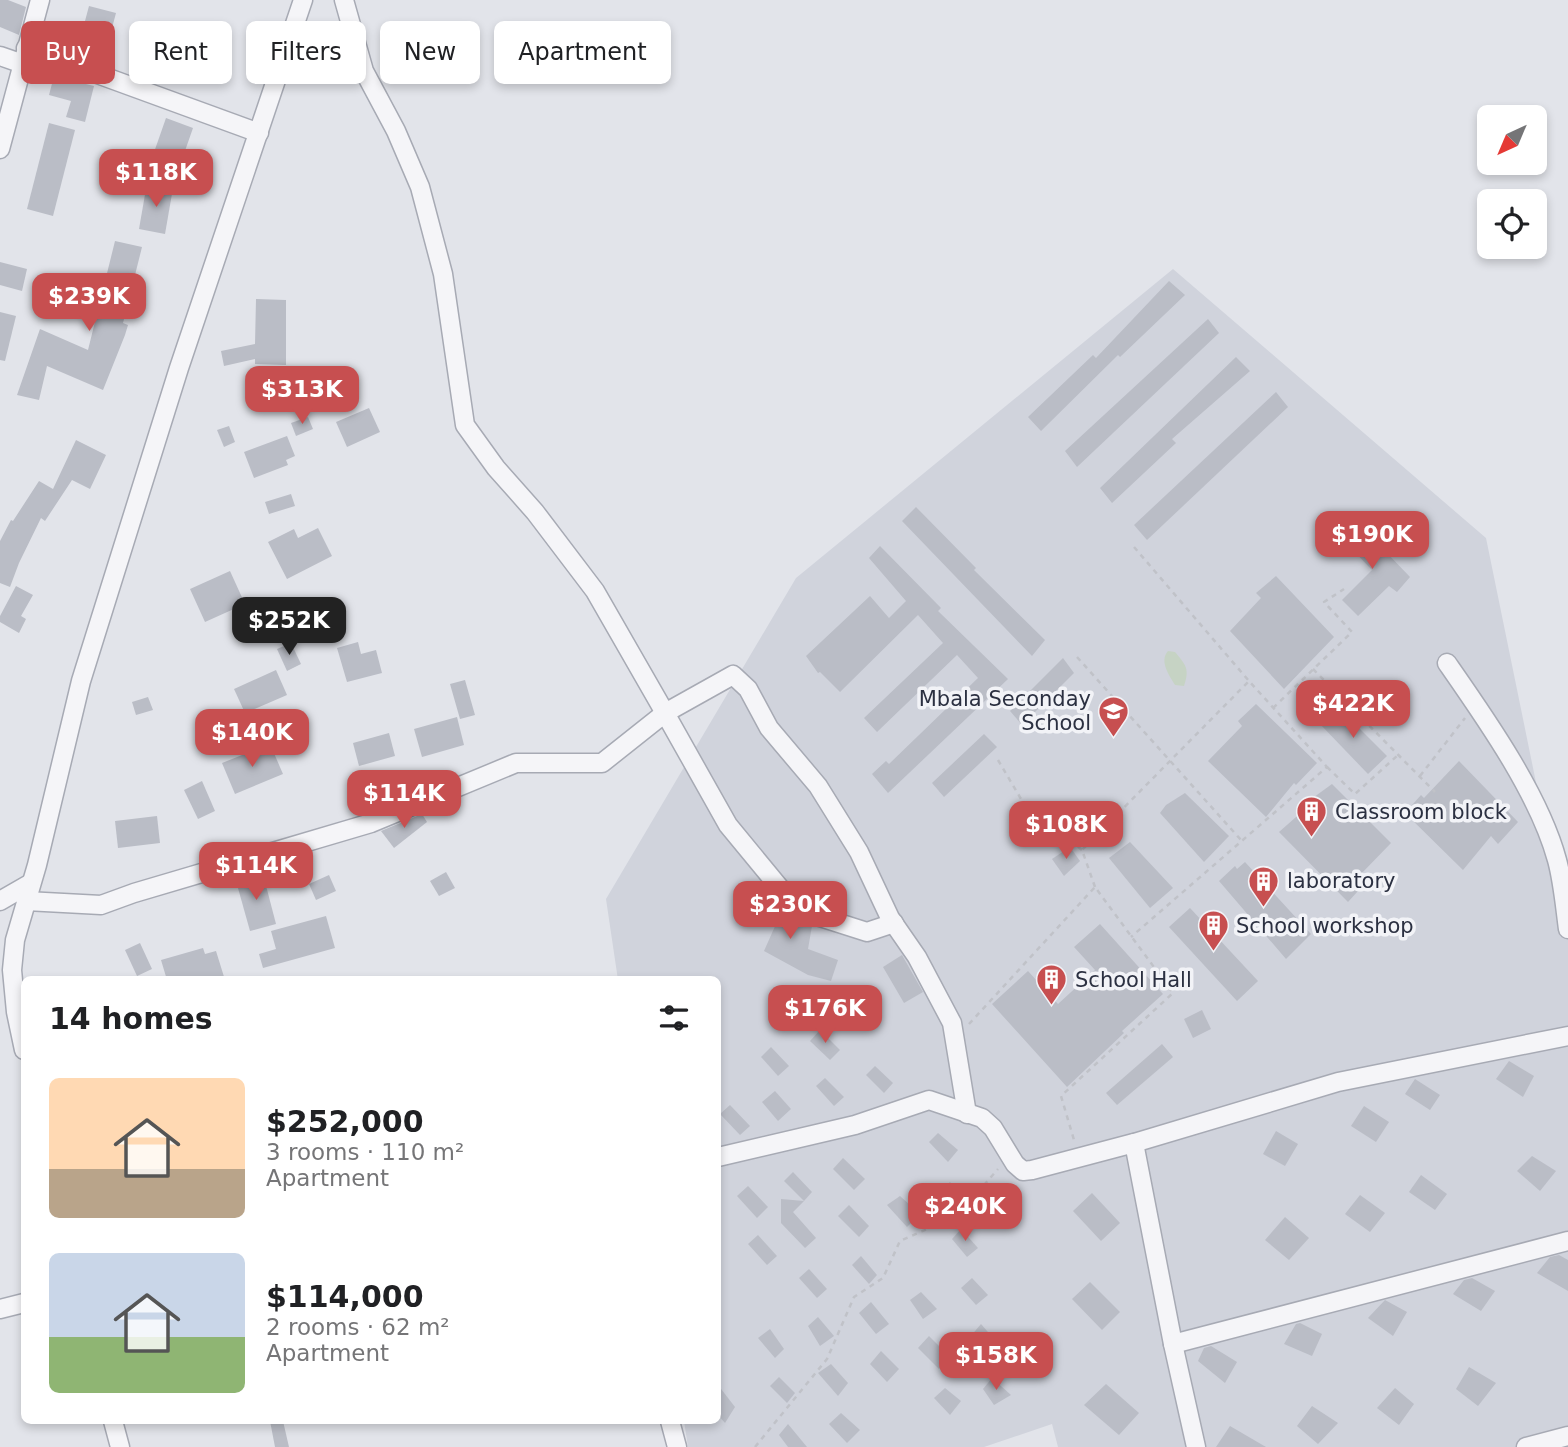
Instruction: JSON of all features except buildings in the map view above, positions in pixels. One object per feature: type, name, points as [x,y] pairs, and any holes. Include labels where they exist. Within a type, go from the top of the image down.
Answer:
[{"type":"street","points":[[34,21],[40,0]]},
{"type":"street","points":[[21,1036],[12,970],[15,940],[81,681],[179,368],[303,0]]},
{"type":"street","points":[[344,0],[364,71],[396,131],[420,187],[443,274],[465,425],[496,468],[535,512],[595,591],[728,825],[798,910],[867,932],[894,923]]},
{"type":"street","points":[[0,56],[21,56]]},
{"type":"street","points":[[0,149],[21,68]]},
{"type":"street","points":[[109,84],[259,133]]},
{"type":"street","points":[[1447,663],[1476,704],[1539,813],[1558,861],[1568,929]]},
{"type":"street","points":[[0,901],[29,892],[100,905],[371,823],[516,764],[602,763],[665,713],[733,675],[748,690],[769,728],[818,786],[859,852],[894,923],[917,957],[952,1023],[967,1114]]},
{"type":"street","points":[[721,1156],[855,1125],[929,1100],[982,1118],[993,1128],[1015,1164],[1023,1171],[1134,1143],[1338,1082],[1568,1036]]},
{"type":"street","points":[[1134,1143],[1196,1447]]},
{"type":"street","points":[[1173,1344],[1568,1241]]},
{"type":"street","points":[[0,1309],[21,1304]]},
{"type":"street","points":[[114,1424],[120,1447]]},
{"type":"street","points":[[671,1424],[677,1447]]},
{"type":"street","points":[[1526,1447],[1568,1436]]},
{"type":"path","points":[[1134,547],[1273,708],[1355,794],[1398,755]]},
{"type":"path","points":[[1273,708],[1352,632],[1324,602],[1344,589]]},
{"type":"path","points":[[1077,657],[1242,841]]},
{"type":"path","points":[[1313,669],[1435,792]]},
{"type":"path","points":[[1082,850],[1249,681]]},
{"type":"path","points":[[1420,776],[1476,704]]},
{"type":"path","points":[[998,760],[1024,804],[1082,850],[1094,887],[1173,993],[1060,1096],[1079,1158]]},
{"type":"path","points":[[1131,937],[1327,767]]},
{"type":"path","points":[[969,1024],[1094,887]]},
{"type":"path","points":[[755,1447],[827,1359],[854,1297],[883,1278],[900,1241],[957,1216],[1010,1155]]},
{"type":"shaded area","name":"Mbala Seconday School","points":[[1173,269],[1486,538],[1568,939],[1568,1447],[1058,1447],[1052,1424],[984,1447],[688,1447],[684,1424],[721,1424],[721,976],[617,976],[606,899],[796,578]]},
{"type":"green space","points":[[1168,651],[1175,652],[1186,668],[1184,686],[1175,685],[1168,672],[1164,659]]},
{"type":"place","name":"Mbala Seconday School","points":[[1114,738]]},
{"type":"place","name":"Classroom block","points":[[1312,839]]},
{"type":"place","name":"laboratory","points":[[1264,908]]},
{"type":"place","name":"School workshop","points":[[1213,953]]},
{"type":"place","name":"School Hall","points":[[1052,1007]]}]
